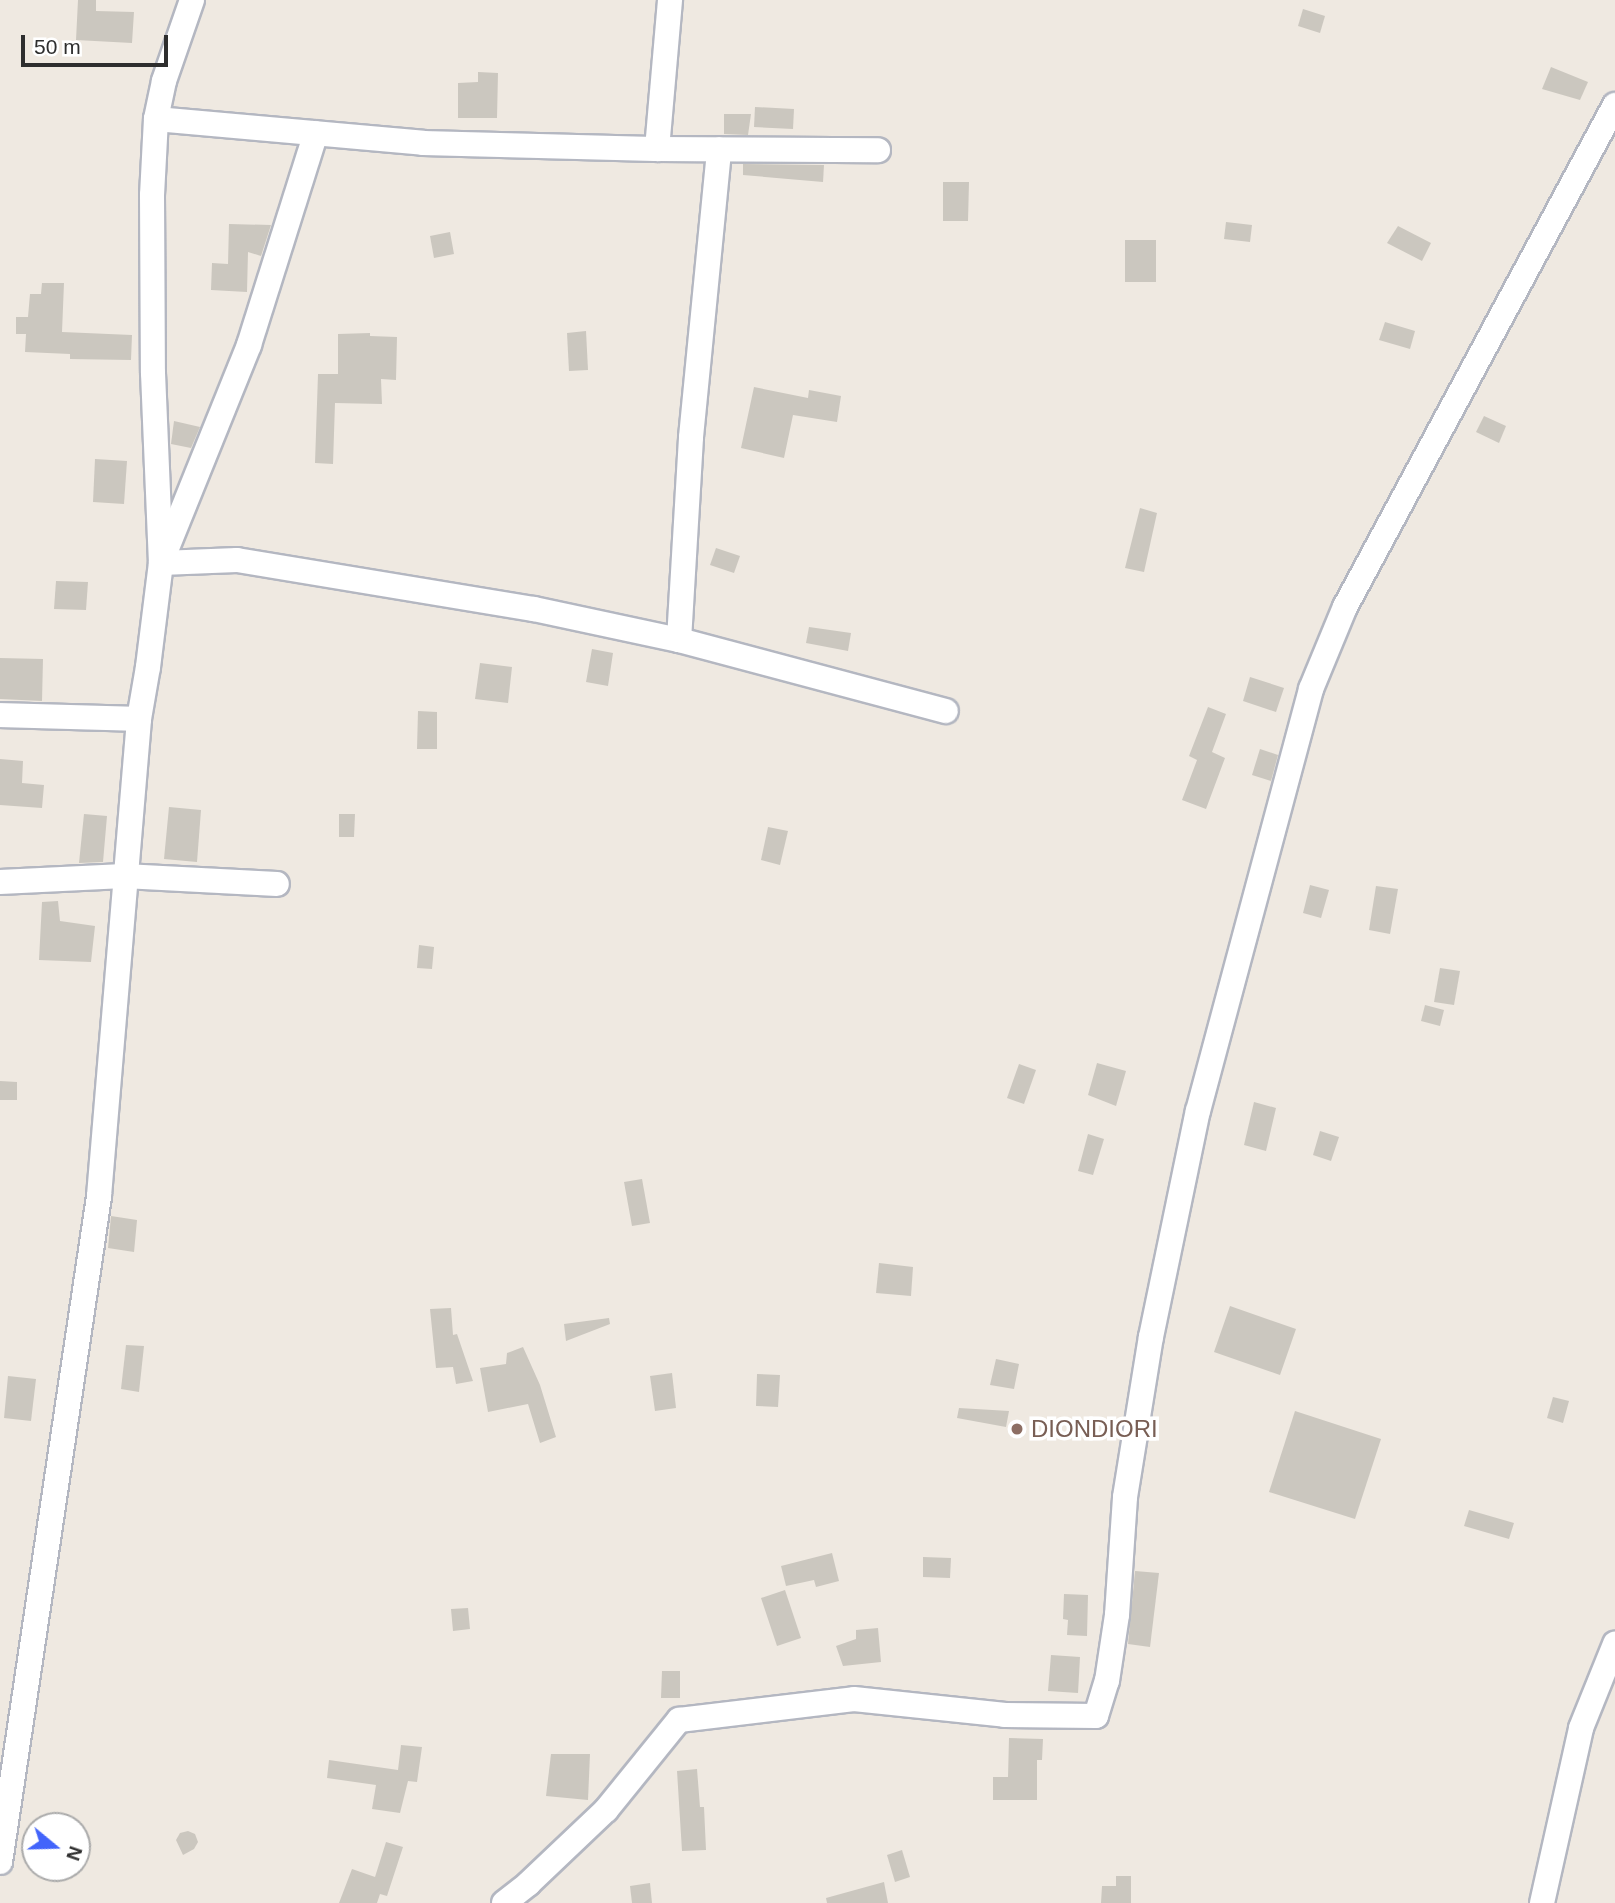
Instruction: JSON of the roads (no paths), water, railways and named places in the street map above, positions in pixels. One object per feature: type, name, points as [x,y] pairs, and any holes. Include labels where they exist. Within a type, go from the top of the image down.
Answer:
[{"type":"street","points":[[0,1862],[99,1196],[139,719],[160,563],[153,373],[152,195],[156,119],[163,81],[192,0]]},
{"type":"street","points":[[657,149],[670,0]]},
{"type":"street","points":[[504,1903],[528,1884],[606,1810],[679,1720],[854,1699],[1005,1715],[1097,1716],[1107,1681],[1117,1615],[1125,1497],[1149,1350],[1198,1111],[1311,689],[1345,607],[1615,106]]},
{"type":"street","points":[[156,119],[423,143],[657,149],[878,150]]},
{"type":"street","points":[[160,563],[249,345],[316,133]]},
{"type":"street","points":[[679,640],[691,437],[719,149]]},
{"type":"street","points":[[160,563],[236,560],[534,609],[679,640],[946,712]]},
{"type":"street","points":[[0,715],[139,719]]},
{"type":"street","points":[[0,882],[124,876],[277,884]]},
{"type":"street","points":[[1542,1903],[1581,1728],[1615,1644]]},
{"type":"place","name":"DIONDIORI","points":[[1017,1429]]}]
